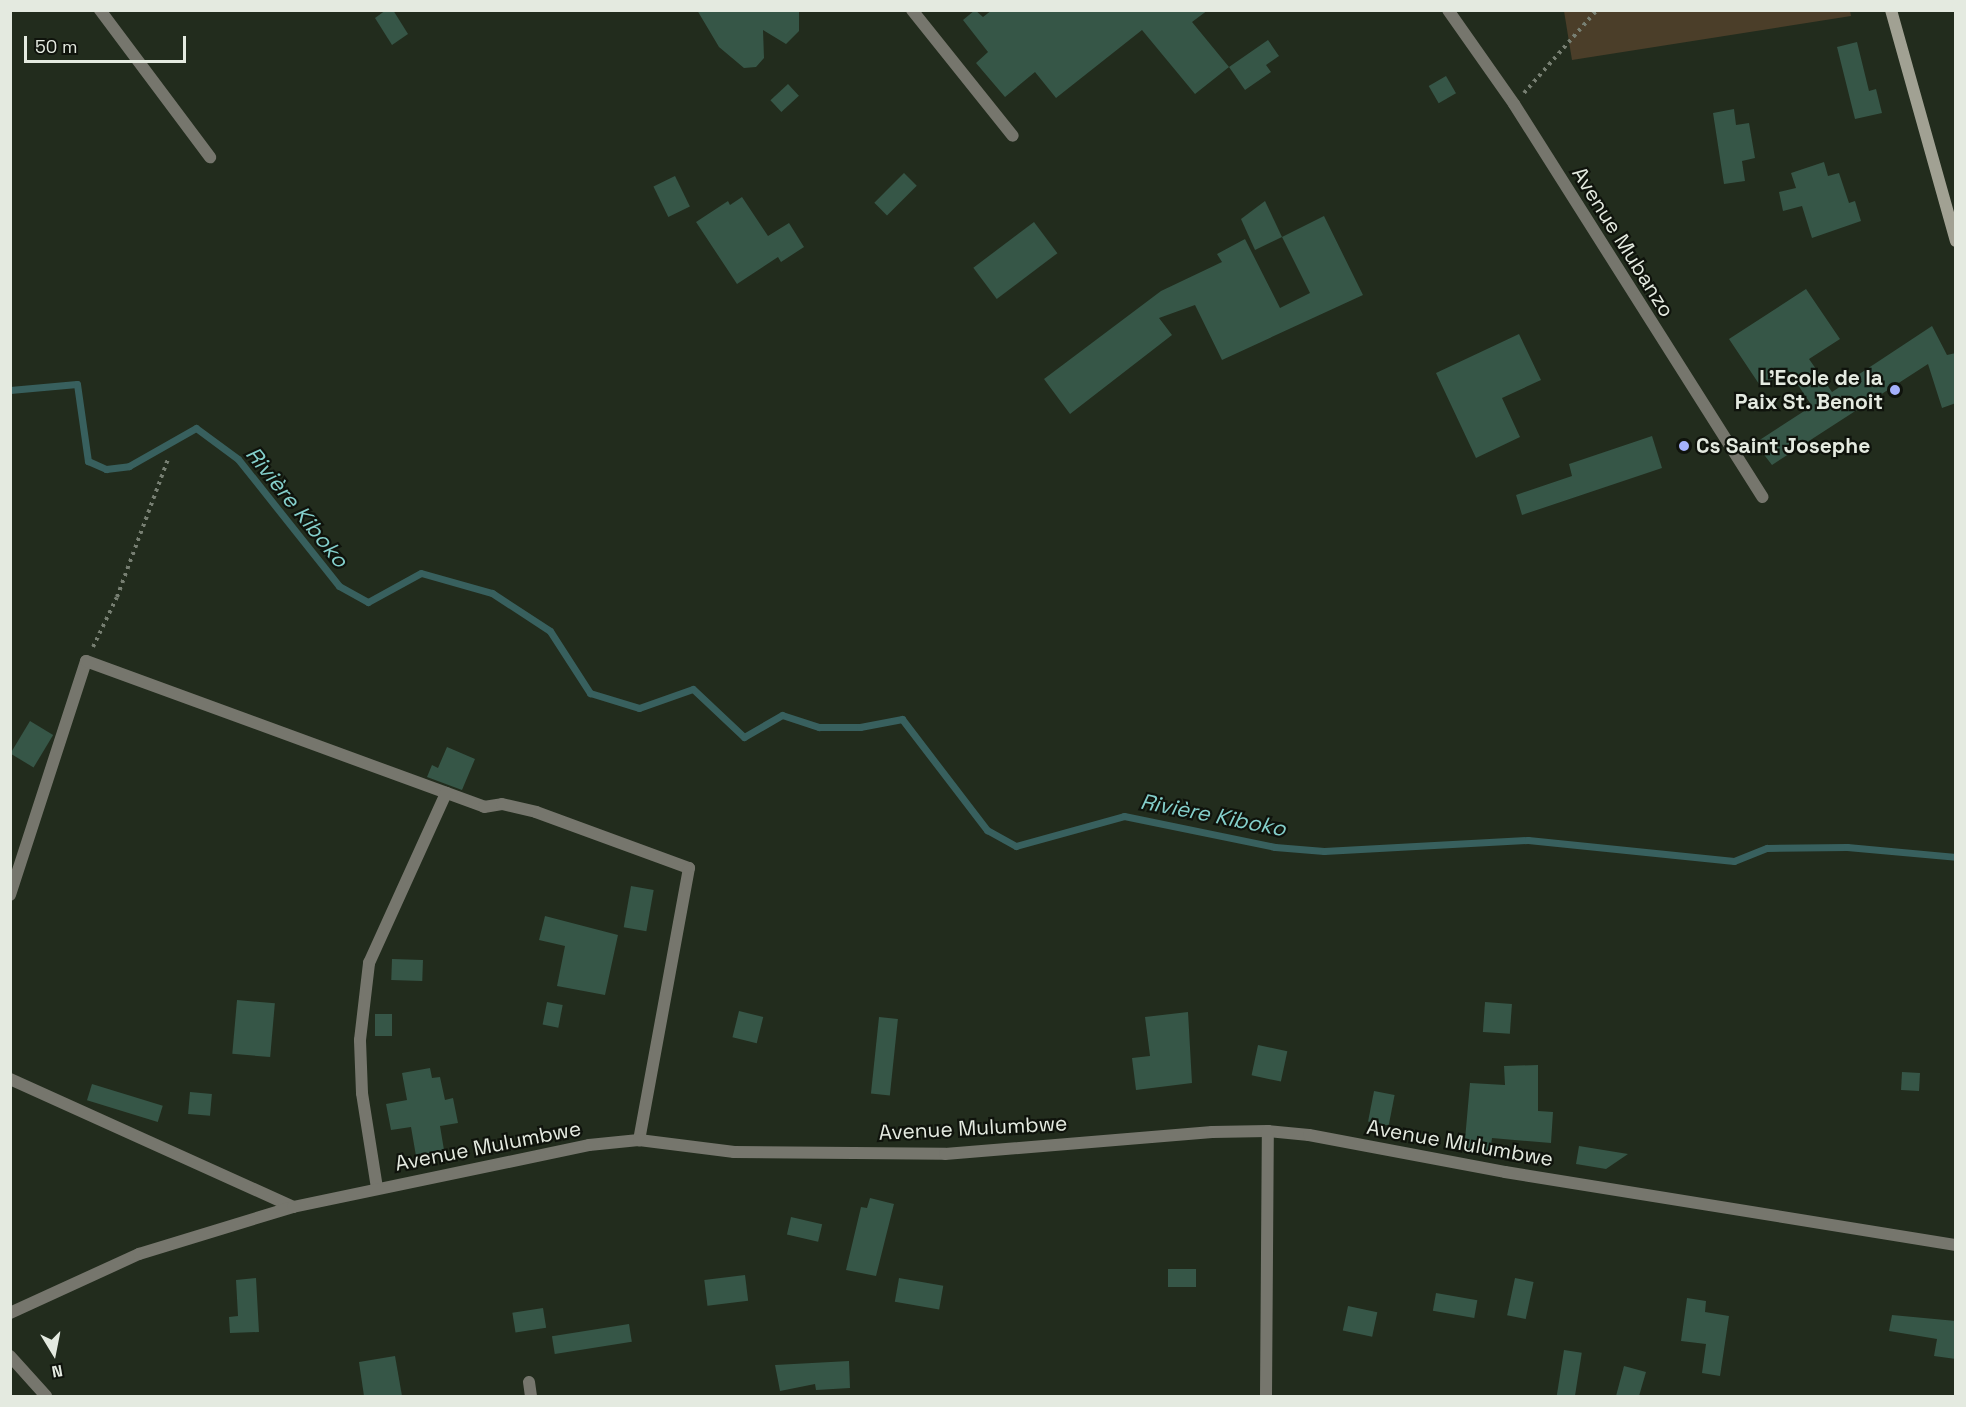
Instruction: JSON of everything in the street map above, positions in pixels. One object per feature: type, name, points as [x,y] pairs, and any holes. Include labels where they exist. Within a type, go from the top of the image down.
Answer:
[{"type":"main road","points":[[1891,10],[1956,241]]},
{"type":"street","points":[[100,10],[210,157]]},
{"type":"street","points":[[912,10],[1013,136]]},
{"type":"street","name":"Avenue Mubanzo","points":[[1448,10],[1514,104],[1762,497]]},
{"type":"street","points":[[10,895],[86,661],[484,807],[502,804],[537,812],[689,868],[639,1140]]},
{"type":"street","points":[[377,1188],[362,1093],[360,1040],[369,963],[446,793]]},
{"type":"street","points":[[10,1079],[293,1207]]},
{"type":"street","points":[[1266,1396],[1268,1131]]},
{"type":"street","name":"Avenue Mulumbwe","points":[[10,1312],[139,1254],[293,1207],[589,1145],[639,1140],[734,1152],[945,1154],[1212,1132],[1268,1131],[1956,1245]]},
{"type":"street","points":[[10,1356],[46,1396]]},
{"type":"street","points":[[529,1382],[531,1396]]},
{"type":"path","points":[[1514,104],[1597,10]]},
{"type":"path","points":[[86,661],[117,597],[168,459]]},
{"type":"shaded area","points":[[1564,11],[1850,11],[1851,16],[1572,60]]},
{"type":"building","points":[[386,10],[393,10],[408,34],[392,45],[375,18]]},
{"type":"building","points":[[697,10],[799,10],[799,31],[786,44],[763,30],[764,58],[756,67],[744,68],[719,47]]},
{"type":"building","points":[[975,10],[983,17],[992,10],[1208,10],[1192,22],[1229,67],[1195,94],[1142,30],[1056,98],[1035,72],[1005,97],[976,63],[988,52],[963,20]]},
{"type":"building","points":[[1268,40],[1279,56],[1266,65],[1271,72],[1245,90],[1229,67]]},
{"type":"building","points":[[1857,42],[1869,91],[1876,89],[1882,113],[1855,119],[1837,47]]},
{"type":"building","points":[[1446,76],[1456,93],[1439,103],[1429,86]]},
{"type":"building","points":[[788,84],[799,96],[781,112],[770,100]]},
{"type":"building","points":[[1734,109],[1736,125],[1749,123],[1755,158],[1742,161],[1745,181],[1724,184],[1713,113]]},
{"type":"building","points":[[1824,162],[1828,176],[1839,173],[1849,203],[1855,201],[1861,221],[1812,238],[1802,206],[1783,211],[1779,192],[1796,188],[1791,173]]},
{"type":"building","points":[[904,173],[917,186],[887,215],[874,203]]},
{"type":"building","points":[[675,176],[690,207],[668,217],[653,187]]},
{"type":"building","points":[[742,197],[768,236],[789,223],[804,247],[781,262],[778,257],[737,284],[696,222],[728,201],[730,205]]},
{"type":"building","points":[[1265,201],[1282,237],[1255,250],[1241,219]]},
{"type":"building","points":[[1324,216],[1363,295],[1222,360],[1195,305],[1159,318],[1172,335],[1070,414],[1044,379],[1161,291],[1222,262],[1217,254],[1245,239],[1280,308],[1310,293],[1282,237]]},
{"type":"building","points":[[1034,222],[1057,253],[997,299],[973,268]]},
{"type":"building","points":[[1806,289],[1840,339],[1809,359],[1832,392],[1932,326],[1947,355],[1956,353],[1956,403],[1942,408],[1928,364],[1772,465],[1755,443],[1812,406],[1788,370],[1761,387],[1729,339]]},
{"type":"building","points":[[1519,334],[1541,380],[1502,398],[1520,437],[1476,458],[1436,373]]},
{"type":"building","points":[[1652,436],[1662,468],[1522,515],[1516,495],[1572,476],[1569,464]]},
{"type":"building","points":[[30,721],[53,735],[34,767],[10,754]]},
{"type":"building","points":[[447,747],[475,759],[462,790],[427,777],[432,765],[438,768]]},
{"type":"building","points":[[631,886],[654,890],[646,931],[624,927]]},
{"type":"building","points":[[545,916],[618,935],[605,995],[557,986],[565,946],[539,940]]},
{"type":"building","points":[[392,959],[423,960],[422,981],[391,980]]},
{"type":"building","points":[[237,1000],[275,1003],[270,1057],[232,1054]]},
{"type":"building","points":[[547,1002],[563,1005],[558,1028],[543,1025]]},
{"type":"building","points":[[1485,1002],[1512,1004],[1510,1034],[1483,1032]]},
{"type":"building","points":[[739,1011],[763,1017],[757,1043],[732,1037]]},
{"type":"building","points":[[1188,1012],[1192,1083],[1136,1090],[1132,1058],[1150,1056],[1145,1017]]},
{"type":"building","points":[[375,1014],[392,1014],[392,1036],[375,1036]]},
{"type":"building","points":[[879,1017],[898,1019],[890,1096],[871,1094]]},
{"type":"building","points":[[1258,1045],[1287,1051],[1281,1082],[1252,1075]]},
{"type":"building","points":[[1538,1065],[1538,1111],[1553,1112],[1551,1143],[1492,1138],[1490,1153],[1464,1151],[1470,1083],[1505,1085],[1504,1066]]},
{"type":"building","points":[[430,1068],[432,1078],[440,1077],[445,1100],[453,1098],[458,1123],[440,1126],[444,1150],[416,1156],[411,1127],[391,1130],[386,1104],[407,1100],[402,1073]]},
{"type":"building","points":[[1902,1072],[1920,1073],[1919,1091],[1901,1090]]},
{"type":"building","points":[[92,1084],[163,1106],[158,1122],[87,1100]]},
{"type":"building","points":[[1374,1091],[1395,1095],[1389,1125],[1368,1121]]},
{"type":"building","points":[[190,1092],[212,1094],[210,1116],[188,1114]]},
{"type":"building","points":[[1579,1146],[1628,1154],[1606,1169],[1576,1164]]},
{"type":"building","points":[[870,1198],[894,1204],[876,1276],[846,1270],[861,1207],[867,1208]]},
{"type":"building","points":[[791,1217],[822,1224],[818,1242],[787,1235]]},
{"type":"building","points":[[1168,1269],[1196,1269],[1196,1287],[1168,1287]]},
{"type":"building","points":[[745,1275],[748,1301],[707,1306],[704,1280]]},
{"type":"building","points":[[256,1278],[259,1332],[230,1333],[229,1317],[238,1316],[236,1280]]},
{"type":"building","points":[[899,1278],[943,1286],[939,1309],[895,1302]]},
{"type":"building","points":[[1515,1278],[1534,1282],[1526,1319],[1507,1315]]},
{"type":"building","points":[[1436,1293],[1477,1300],[1474,1318],[1433,1311]]},
{"type":"building","points":[[1687,1298],[1706,1301],[1705,1312],[1729,1316],[1720,1376],[1702,1373],[1706,1344],[1681,1341]]},
{"type":"building","points":[[1348,1306],[1377,1312],[1372,1337],[1343,1330]]},
{"type":"building","points":[[543,1308],[546,1328],[516,1333],[512,1313]]},
{"type":"building","points":[[1892,1315],[1956,1321],[1956,1359],[1934,1356],[1937,1339],[1889,1331]]},
{"type":"building","points":[[629,1324],[632,1342],[555,1354],[552,1336]]},
{"type":"building","points":[[1564,1350],[1582,1353],[1575,1396],[1557,1396]]},
{"type":"building","points":[[395,1356],[402,1396],[364,1396],[359,1362]]},
{"type":"building","points":[[849,1361],[850,1388],[816,1390],[815,1384],[780,1391],[775,1365]]},
{"type":"building","points":[[1624,1366],[1646,1372],[1639,1396],[1616,1396]]},
{"type":"waterway","name":"Rivière Kiboko","points":[[10,390],[77,384],[88,461],[106,469],[129,466],[196,428],[238,459],[339,586],[368,602],[421,573],[492,593],[550,631],[590,693],[639,708],[693,689],[744,737],[782,715],[819,727],[860,727],[902,719],[987,830],[1016,846],[1124,816],[1275,847],[1324,851],[1528,840],[1734,861],[1767,848],[1847,847],[1956,857]]},
{"type":"place","name":"L'Ecole de la Paix St. Benoit","points":[[1895,390]]},
{"type":"place","name":"Cs Saint Josephe","points":[[1684,446]]}]
